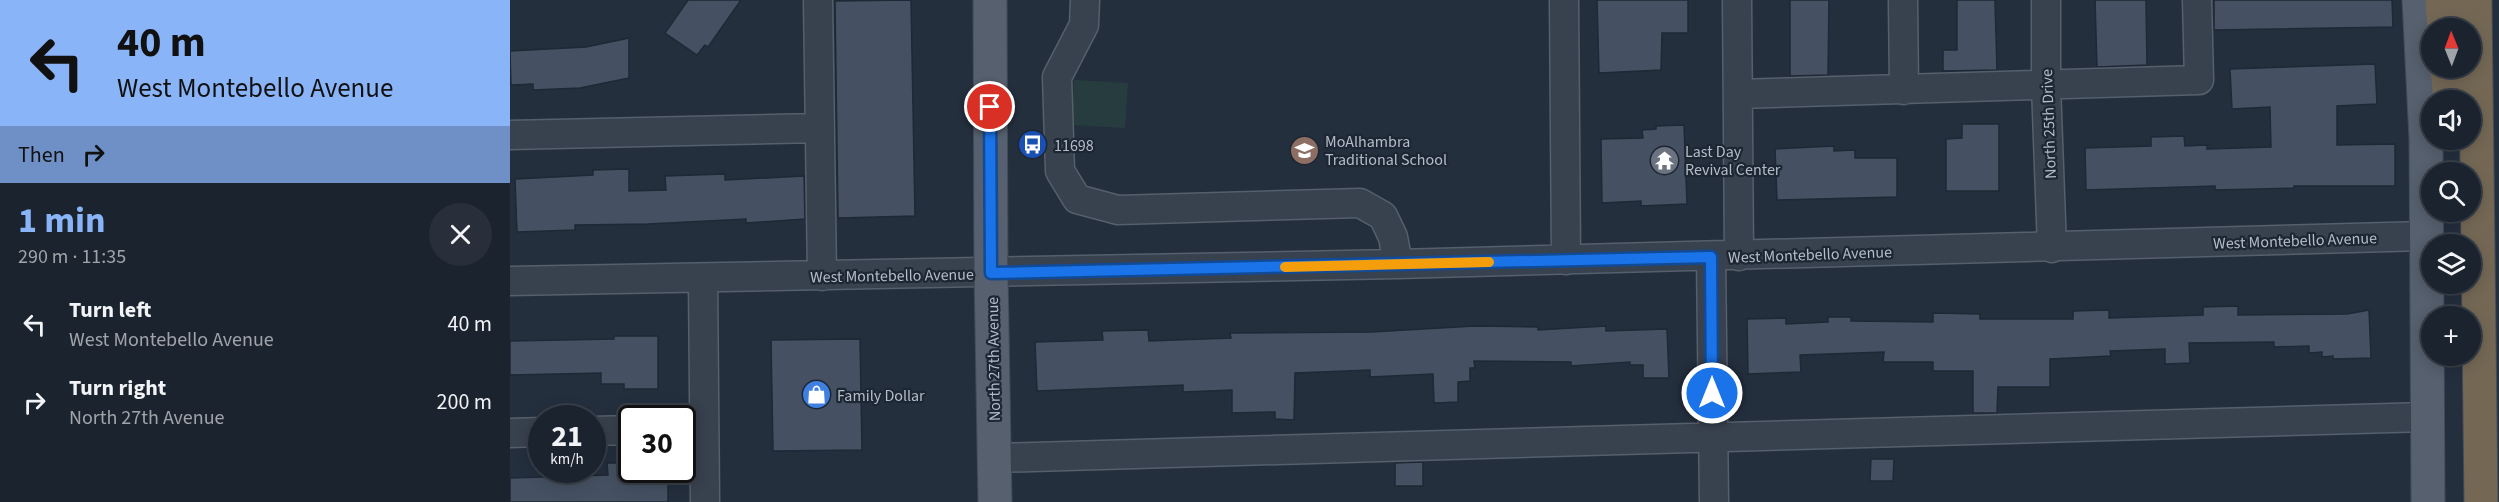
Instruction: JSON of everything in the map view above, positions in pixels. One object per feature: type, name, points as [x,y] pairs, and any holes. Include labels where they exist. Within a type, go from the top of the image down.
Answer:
[{"type":"highway","points":[[2442,0],[2443,18]]},
{"type":"highway","points":[[2475,0],[2478,234]]},
{"type":"highway","points":[[2478,294],[2481,502]]},
{"type":"main road","name":"North 27th Avenue","points":[[990,0],[995,502]]},
{"type":"main road","points":[[2419,0],[2426,139],[2425,234]]},
{"type":"main road","points":[[2425,294],[2428,502]]},
{"type":"street","points":[[818,0],[822,276]]},
{"type":"street","points":[[1085,0],[1084,25],[1057,77],[1060,171],[1077,199],[1118,210],[1360,203],[1383,216],[1393,237],[1398,264]]},
{"type":"street","points":[[1564,0],[1566,260]]},
{"type":"street","points":[[1737,0],[1739,256]]},
{"type":"street","points":[[1903,0],[1904,90]]},
{"type":"street","name":"North 25th Drive","points":[[2046,0],[2046,86],[2052,248]]},
{"type":"street","points":[[1738,94],[2199,80],[2198,0]]},
{"type":"street","points":[[510,135],[819,128]]},
{"type":"street","name":"West Montebello Avenue","points":[[510,281],[1711,257],[2421,236]]},
{"type":"street","points":[[1711,257],[1714,502]]},
{"type":"street","points":[[695,405],[703,278]]},
{"type":"street","points":[[994,458],[2426,417]]},
{"type":"street","points":[[510,433],[528,432]]},
{"type":"street","points":[[696,447],[705,502]]},
{"type":"green space","points":[[1074,80],[1128,83],[1125,128],[1072,125]]},
{"type":"building","points":[[688,0],[741,0],[708,47],[705,45],[697,55],[665,33]]},
{"type":"building","points":[[911,0],[915,216],[838,218],[835,1]]},
{"type":"building","points":[[1597,0],[1688,0],[1688,33],[1662,33],[1661,70],[1599,73]]},
{"type":"building","points":[[1790,0],[1829,0],[1828,75],[1790,76]]},
{"type":"building","points":[[1957,0],[1995,0],[1997,70],[1943,71],[1943,50],[1957,50]]},
{"type":"building","points":[[2095,0],[2146,0],[2147,65],[2097,67]]},
{"type":"building","points":[[2214,0],[2392,0],[2393,27],[2214,30]]},
{"type":"building","points":[[629,38],[629,78],[580,88],[533,90],[533,84],[511,85],[510,51],[586,47]]},
{"type":"building","points":[[2375,64],[2377,104],[2337,106],[2337,145],[2395,144],[2395,186],[2294,186],[2294,188],[2215,190],[2215,186],[2086,190],[2085,148],[2151,146],[2151,137],[2184,136],[2185,146],[2207,145],[2207,149],[2271,147],[2270,107],[2232,109],[2230,69]]},
{"type":"building","points":[[1962,124],[1999,124],[1999,191],[1946,191],[1946,139],[1962,138]]},
{"type":"building","points":[[1684,125],[1687,204],[1641,206],[1641,201],[1602,203],[1601,139],[1643,138],[1642,130],[1656,129],[1656,126]]},
{"type":"building","points":[[1834,146],[1834,151],[1855,150],[1855,158],[1897,158],[1897,197],[1777,200],[1775,149]]},
{"type":"building","points":[[629,169],[629,191],[666,190],[665,176],[725,174],[725,180],[804,176],[805,219],[746,223],[746,219],[575,225],[575,230],[517,232],[515,179],[593,175],[593,170]]},
{"type":"building","points":[[2238,306],[2238,315],[2347,314],[2369,310],[2371,358],[2333,359],[2333,356],[2322,357],[2322,352],[2309,353],[2309,346],[2274,347],[2274,342],[2189,343],[2190,363],[2165,364],[2165,349],[2110,351],[2111,356],[2050,359],[2050,387],[1998,387],[1997,413],[1973,413],[1973,371],[1933,371],[1933,362],[1883,362],[1884,352],[1800,355],[1801,372],[1748,374],[1747,319],[1786,318],[1786,324],[1828,322],[1828,317],[1851,317],[1851,321],[1933,322],[1933,313],[1980,314],[1980,319],[2073,319],[2073,311],[2109,310],[2109,318],[2203,315],[2203,307]]},
{"type":"building","points":[[1475,326],[1538,327],[1538,330],[1606,326],[1606,331],[1667,329],[1669,378],[1643,378],[1643,365],[1630,365],[1630,362],[1571,366],[1571,362],[1474,361],[1475,368],[1470,368],[1470,381],[1458,382],[1458,402],[1434,403],[1433,374],[1370,377],[1370,370],[1295,373],[1294,420],[1275,419],[1275,412],[1232,413],[1232,390],[1183,392],[1183,385],[1037,391],[1035,342],[1103,340],[1102,331],[1148,330],[1149,341],[1231,338],[1230,333],[1371,332]]},
{"type":"building","points":[[614,336],[658,336],[658,389],[624,389],[624,384],[601,384],[601,373],[510,375],[510,341],[614,339]]},
{"type":"building","name":"Family Dollar","points":[[860,339],[862,450],[773,451],[771,340]]},
{"type":"building","points":[[1871,459],[1894,459],[1893,481],[1870,481]]},
{"type":"building","points":[[1423,462],[1423,486],[1395,486],[1395,463]]},
{"type":"building","points":[[607,463],[618,463],[618,483],[668,483],[668,502],[510,502],[510,478],[528,477],[528,483],[606,483],[606,475],[608,475]]},
{"type":"slow traffic","points":[[1285,267],[1489,262]]},
{"type":"place","name":"11698","points":[[1033,145]]},
{"type":"place","name":"MoAlhambra Traditional School","points":[[1304,150]]},
{"type":"place","name":"Last Day Revival Center","points":[[1664,160]]},
{"type":"place","name":"Family Dollar","points":[[816,395]]},
{"type":"route","points":[[990,107],[991,273],[1711,257],[1712,393]]}]
